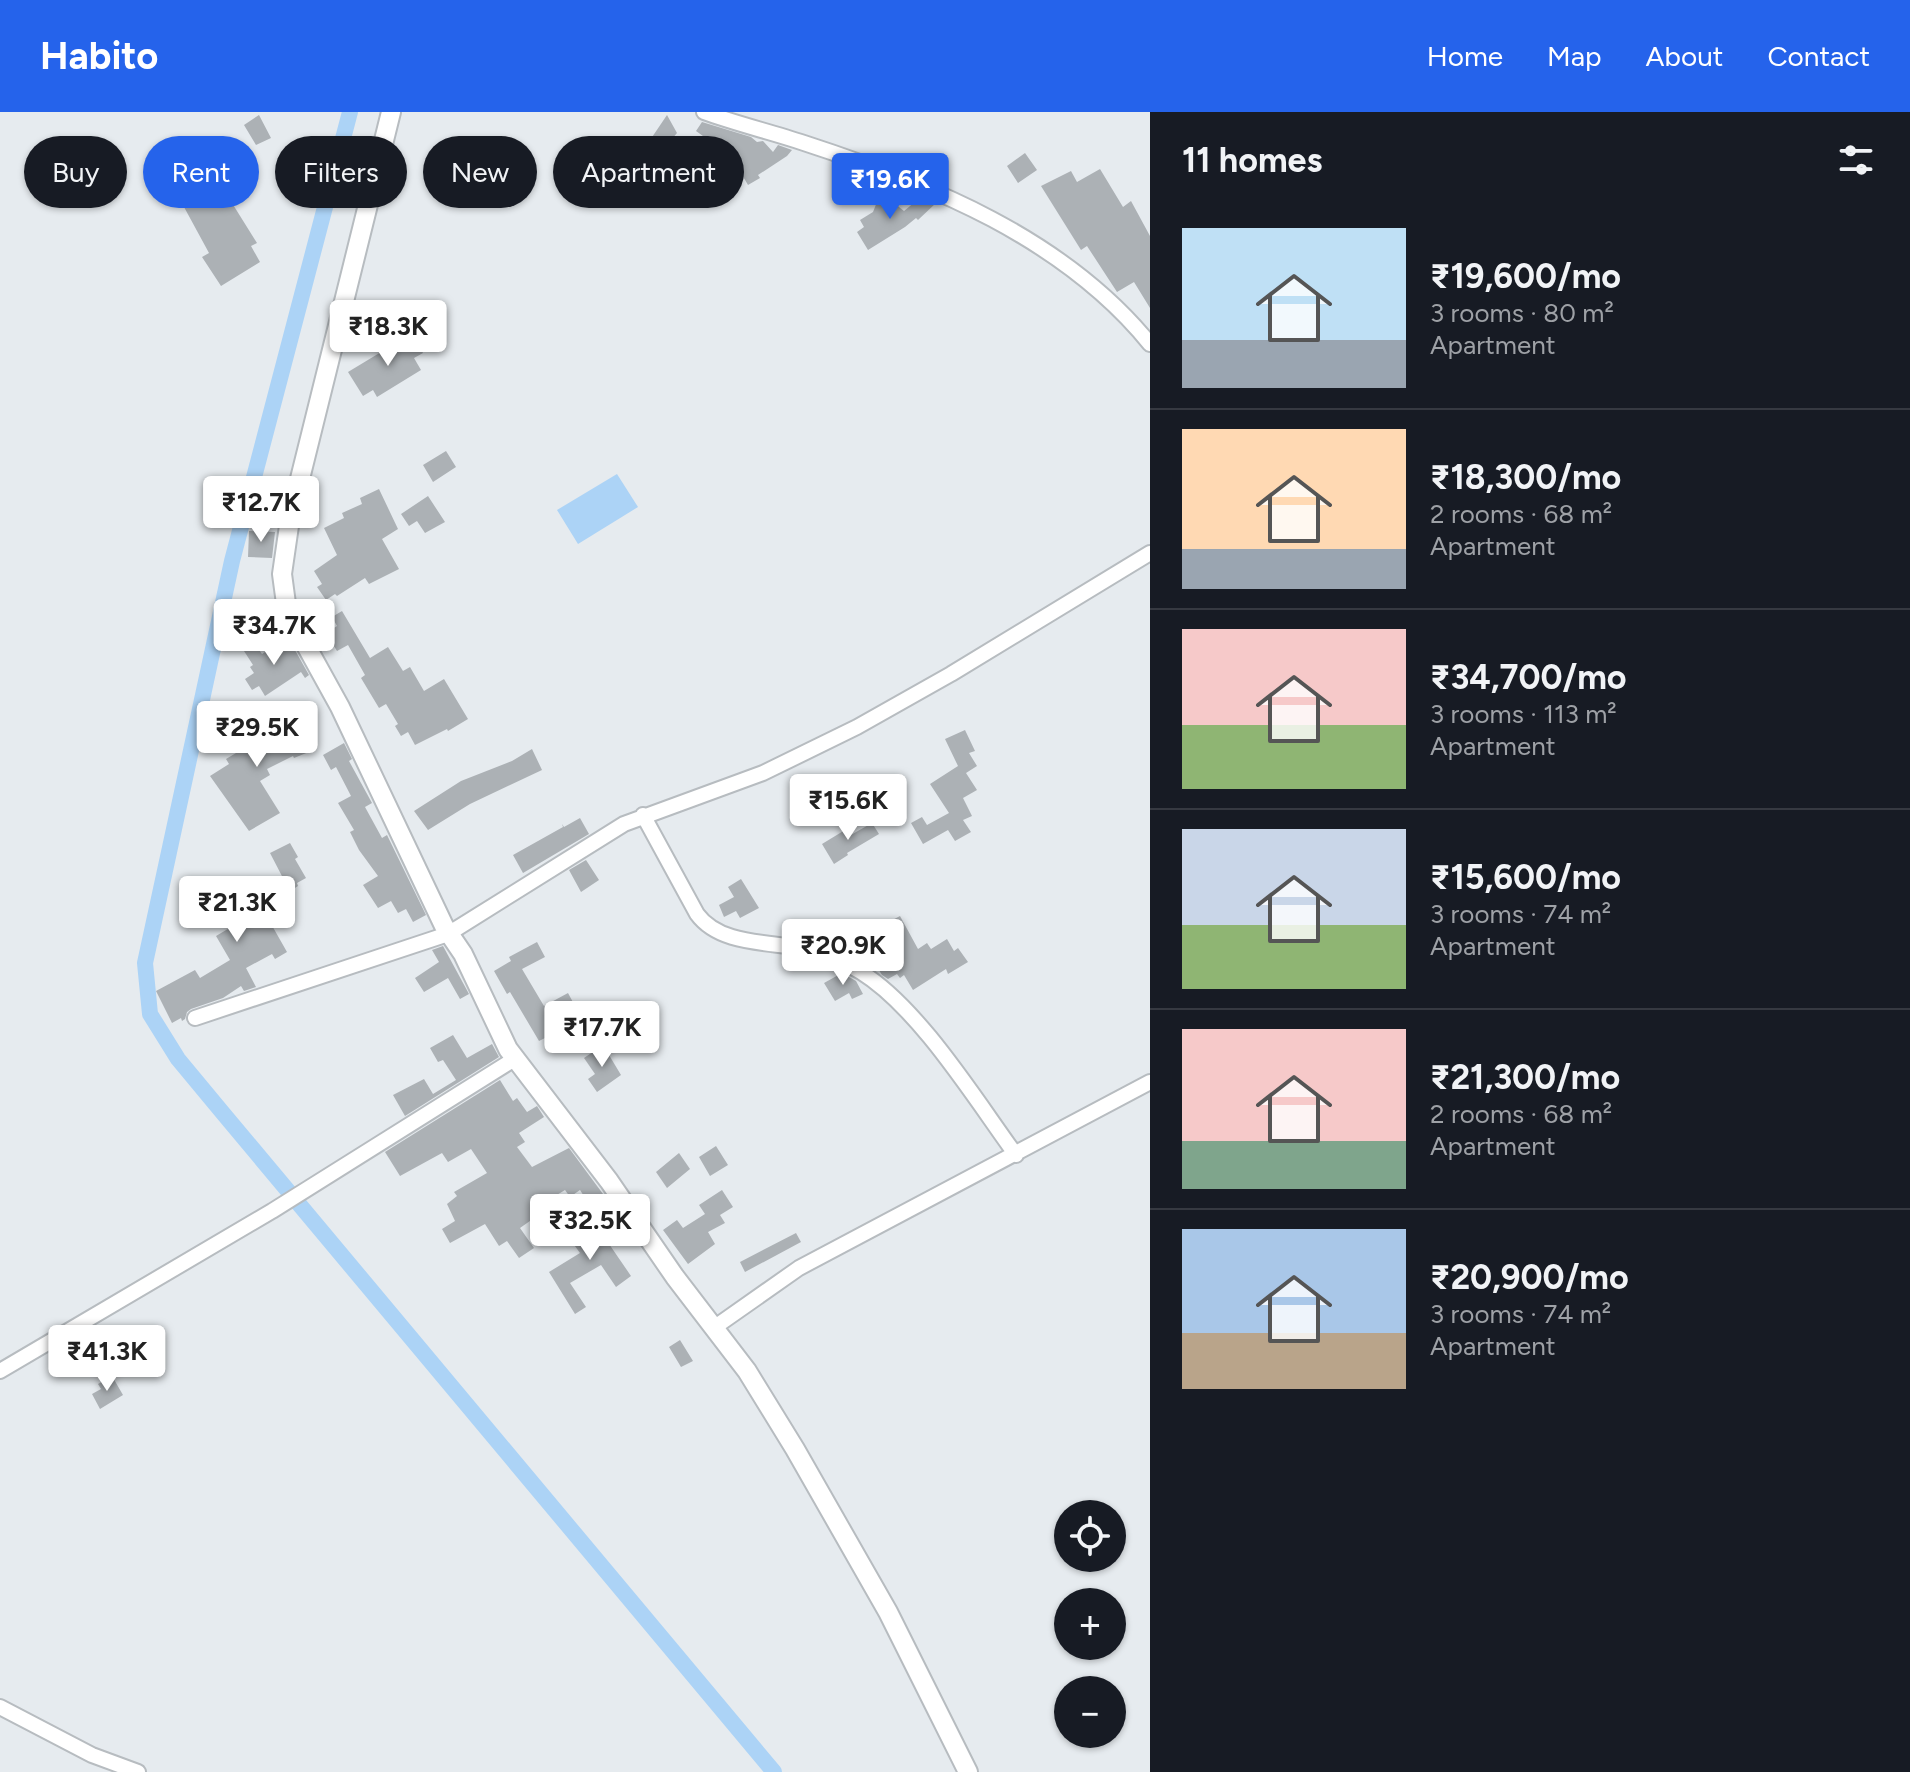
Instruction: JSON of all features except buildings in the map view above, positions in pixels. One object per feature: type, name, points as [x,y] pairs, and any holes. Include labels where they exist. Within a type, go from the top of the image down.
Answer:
[{"type":"street","points":[[391,112],[290,519],[284,549],[283,585],[287,611],[340,707],[493,1021],[516,1058],[747,1371],[888,1612],[968,1772]]},
{"type":"street","points":[[704,112],[896,175],[1004,226],[1055,256],[1092,286],[1150,344]]},
{"type":"street","points":[[195,1018],[448,934],[563,860],[643,815],[763,773],[857,727],[951,674],[1150,553]]},
{"type":"street","points":[[643,815],[706,925],[725,934],[824,954],[884,988],[936,1047],[1016,1155]]},
{"type":"street","points":[[0,1371],[272,1211],[516,1058]]},
{"type":"street","points":[[715,1327],[799,1268],[1150,1082]]},
{"type":"street","points":[[0,1707],[92,1755],[138,1772]]},
{"type":"water","points":[[617,474],[638,507],[578,544],[557,510]]},
{"type":"waterway","points":[[350,112],[232,561],[145,963],[150,1014],[178,1059],[774,1772]]}]
